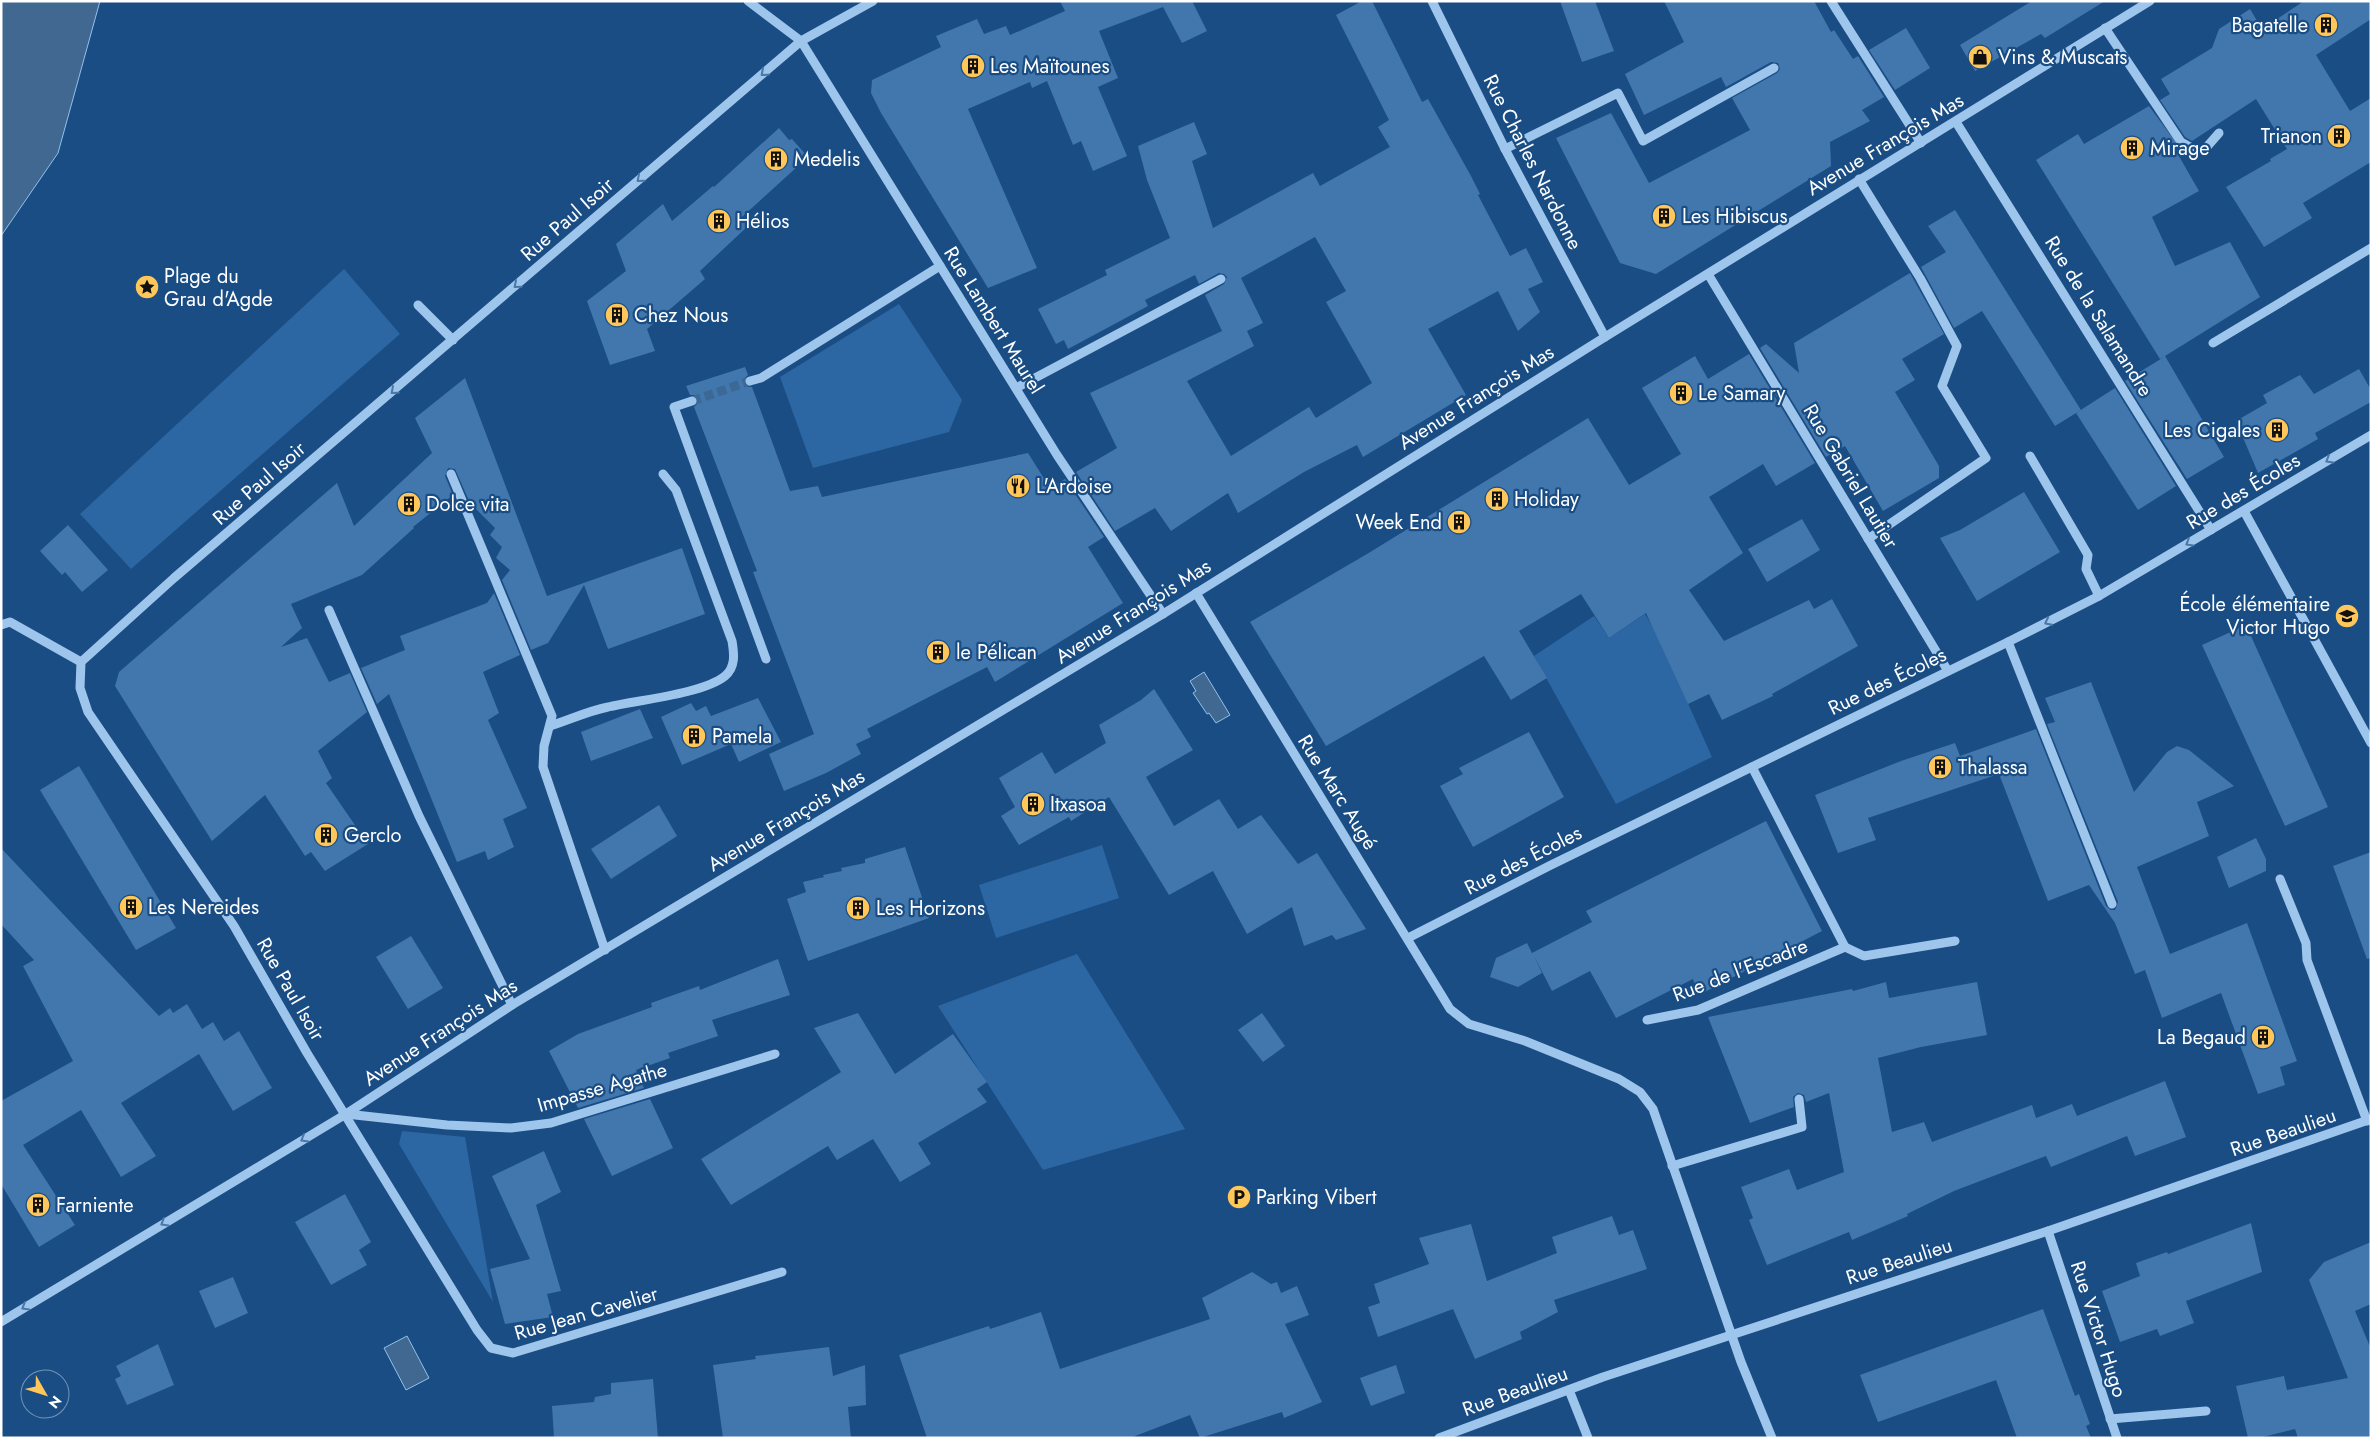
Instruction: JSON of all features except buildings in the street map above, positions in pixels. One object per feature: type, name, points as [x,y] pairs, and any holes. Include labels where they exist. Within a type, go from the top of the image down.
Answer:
[{"type":"street","points":[[748,1],[800,41]]},
{"type":"street","name":"Rue Paul Isoir","points":[[346,1114],[234,926],[88,712],[80,688],[81,662],[174,578],[800,41],[873,1]]},
{"type":"street","name":"Rue Charles Nardonne","points":[[1432,1],[1505,149],[1604,337]]},
{"type":"street","points":[[1831,1],[1921,143]]},
{"type":"street","name":"Avenue François Mas","points":[[1,1322],[346,1114],[512,1005],[1196,594],[1604,337],[1956,122],[2148,2]]},
{"type":"street","points":[[2105,28],[2182,142],[2196,151],[2205,149],[2219,133]]},
{"type":"street","name":"Rue Lambert Maurel","points":[[800,41],[1057,455],[1163,614]]},
{"type":"street","points":[[1505,149],[1618,93],[1643,141],[1774,68]]},
{"type":"street","name":"Rue de la Salamandre","points":[[1956,122],[2211,530]]},
{"type":"street","points":[[1859,180],[1920,278],[1957,346],[1942,386],[1986,458],[1868,539]]},
{"type":"street","points":[[2213,343],[2371,248]]},
{"type":"street","points":[[750,381],[761,378],[940,266]]},
{"type":"street","name":"Rue Gabriel Lautier","points":[[1708,274],[1948,671]]},
{"type":"street","points":[[1016,388],[1221,279]]},
{"type":"street","points":[[418,305],[453,340]]},
{"type":"street","points":[[692,401],[674,407],[766,659]]},
{"type":"street","name":"Rue des Écoles","points":[[1408,938],[1551,865],[2099,596],[2371,434]]},
{"type":"street","points":[[2030,456],[2088,555],[2086,570],[2099,596]]},
{"type":"street","points":[[451,474],[552,716],[544,746],[543,767],[605,950]]},
{"type":"street","points":[[550,726],[606,707],[690,690],[713,683],[726,676],[733,665],[735,654],[729,632],[676,490],[662,474]]},
{"type":"street","points":[[2244,511],[2371,743]]},
{"type":"street","name":"Rue Marc Augé","points":[[1196,594],[1450,1009],[1469,1024],[1525,1041],[1619,1079],[1640,1092],[1653,1109],[1672,1166]]},
{"type":"street","points":[[329,610],[419,816],[512,1005]]},
{"type":"street","points":[[1,625],[10,622],[81,662]]},
{"type":"street","points":[[2008,642],[2112,904]]},
{"type":"street","points":[[1752,767],[1845,947],[1864,956],[1955,941]]},
{"type":"street","points":[[2280,879],[2306,944],[2307,960],[2369,1120]]},
{"type":"street","name":"Rue de l'Escadre","points":[[1647,1020],[1698,1010],[1845,947]]},
{"type":"street","name":"Impasse Agathe","points":[[346,1114],[511,1128],[551,1123],[775,1054]]},
{"type":"street","points":[[1772,1438],[1732,1335],[1672,1166],[1802,1127],[1799,1099]]},
{"type":"street","name":"Rue Jean Cavelier","points":[[346,1114],[477,1330],[491,1348],[513,1353],[782,1272]]},
{"type":"street","name":"Rue Beaulieu","points":[[1439,1438],[1568,1390],[2048,1230],[2369,1120]]},
{"type":"street","name":"Rue Victor Hugo","points":[[2048,1230],[2117,1438]]},
{"type":"street","points":[[1568,1390],[1588,1438]]},
{"type":"street","points":[[2110,1419],[2206,1411]]},
{"type":"shaded area","points":[[1,1],[100,1],[58,153],[1,236]]},
{"type":"shaded area","points":[[344,269],[400,334],[131,569],[80,514]]},
{"type":"shaded area","points":[[899,304],[962,400],[949,432],[813,468],[780,377]]},
{"type":"shaded area","points":[[1645,614],[1656,632],[1712,757],[1616,804],[1534,656],[1594,616],[1609,638]]},
{"type":"shaded area","points":[[1204,672],[1230,715],[1216,723],[1209,713],[1207,714],[1193,693],[1196,691],[1190,681]]},
{"type":"shaded area","points":[[1102,845],[1119,898],[996,938],[979,885]]},
{"type":"shaded area","points":[[1077,954],[1185,1129],[1043,1170],[938,1006]]},
{"type":"shaded area","points":[[402,1131],[465,1137],[493,1302],[399,1144]]},
{"type":"shaded area","points":[[407,1336],[429,1378],[406,1390],[384,1348]]},
{"type":"tunnel","points":[[692,401],[750,381]]},
{"type":"place","name":"Bagatelle","points":[[2326,25]]},
{"type":"place","name":"Vins & Muscats","points":[[1980,57]]},
{"type":"place","name":"Les Maïtounes","points":[[973,66]]},
{"type":"place","name":"Trianon","points":[[2339,136]]},
{"type":"place","name":"Mirage","points":[[2132,148]]},
{"type":"place","name":"Medelis","points":[[776,159]]},
{"type":"place","name":"Les Hibiscus","points":[[1664,216]]},
{"type":"place","name":"Hélios","points":[[719,221]]},
{"type":"place","name":"Plage du Grau d'Agde","points":[[147,287]]},
{"type":"place","name":"Chez Nous","points":[[617,315]]},
{"type":"place","name":"Le Samary","points":[[1681,393]]},
{"type":"place","name":"Les Cigales","points":[[2277,430]]},
{"type":"place","name":"L'Ardoise","points":[[1018,486]]},
{"type":"place","name":"Holiday","points":[[1497,499]]},
{"type":"place","name":"Dolce vita","points":[[409,504]]},
{"type":"place","name":"Week End","points":[[1459,522]]},
{"type":"place","name":"École élémentaire Victor Hugo","points":[[2347,616]]},
{"type":"place","name":"le Pélican","points":[[938,652]]},
{"type":"place","name":"Pamela","points":[[694,736]]},
{"type":"place","name":"Thalassa","points":[[1940,767]]},
{"type":"place","name":"Itxasoa","points":[[1033,804]]},
{"type":"place","name":"Gerclo","points":[[326,835]]},
{"type":"place","name":"Les Nereides","points":[[131,907]]},
{"type":"place","name":"Les Horizons","points":[[858,908]]},
{"type":"place","name":"La Begaud","points":[[2263,1037]]},
{"type":"place","name":"Parking Vibert","points":[[1239,1197]]},
{"type":"place","name":"Farniente","points":[[38,1205]]}]
